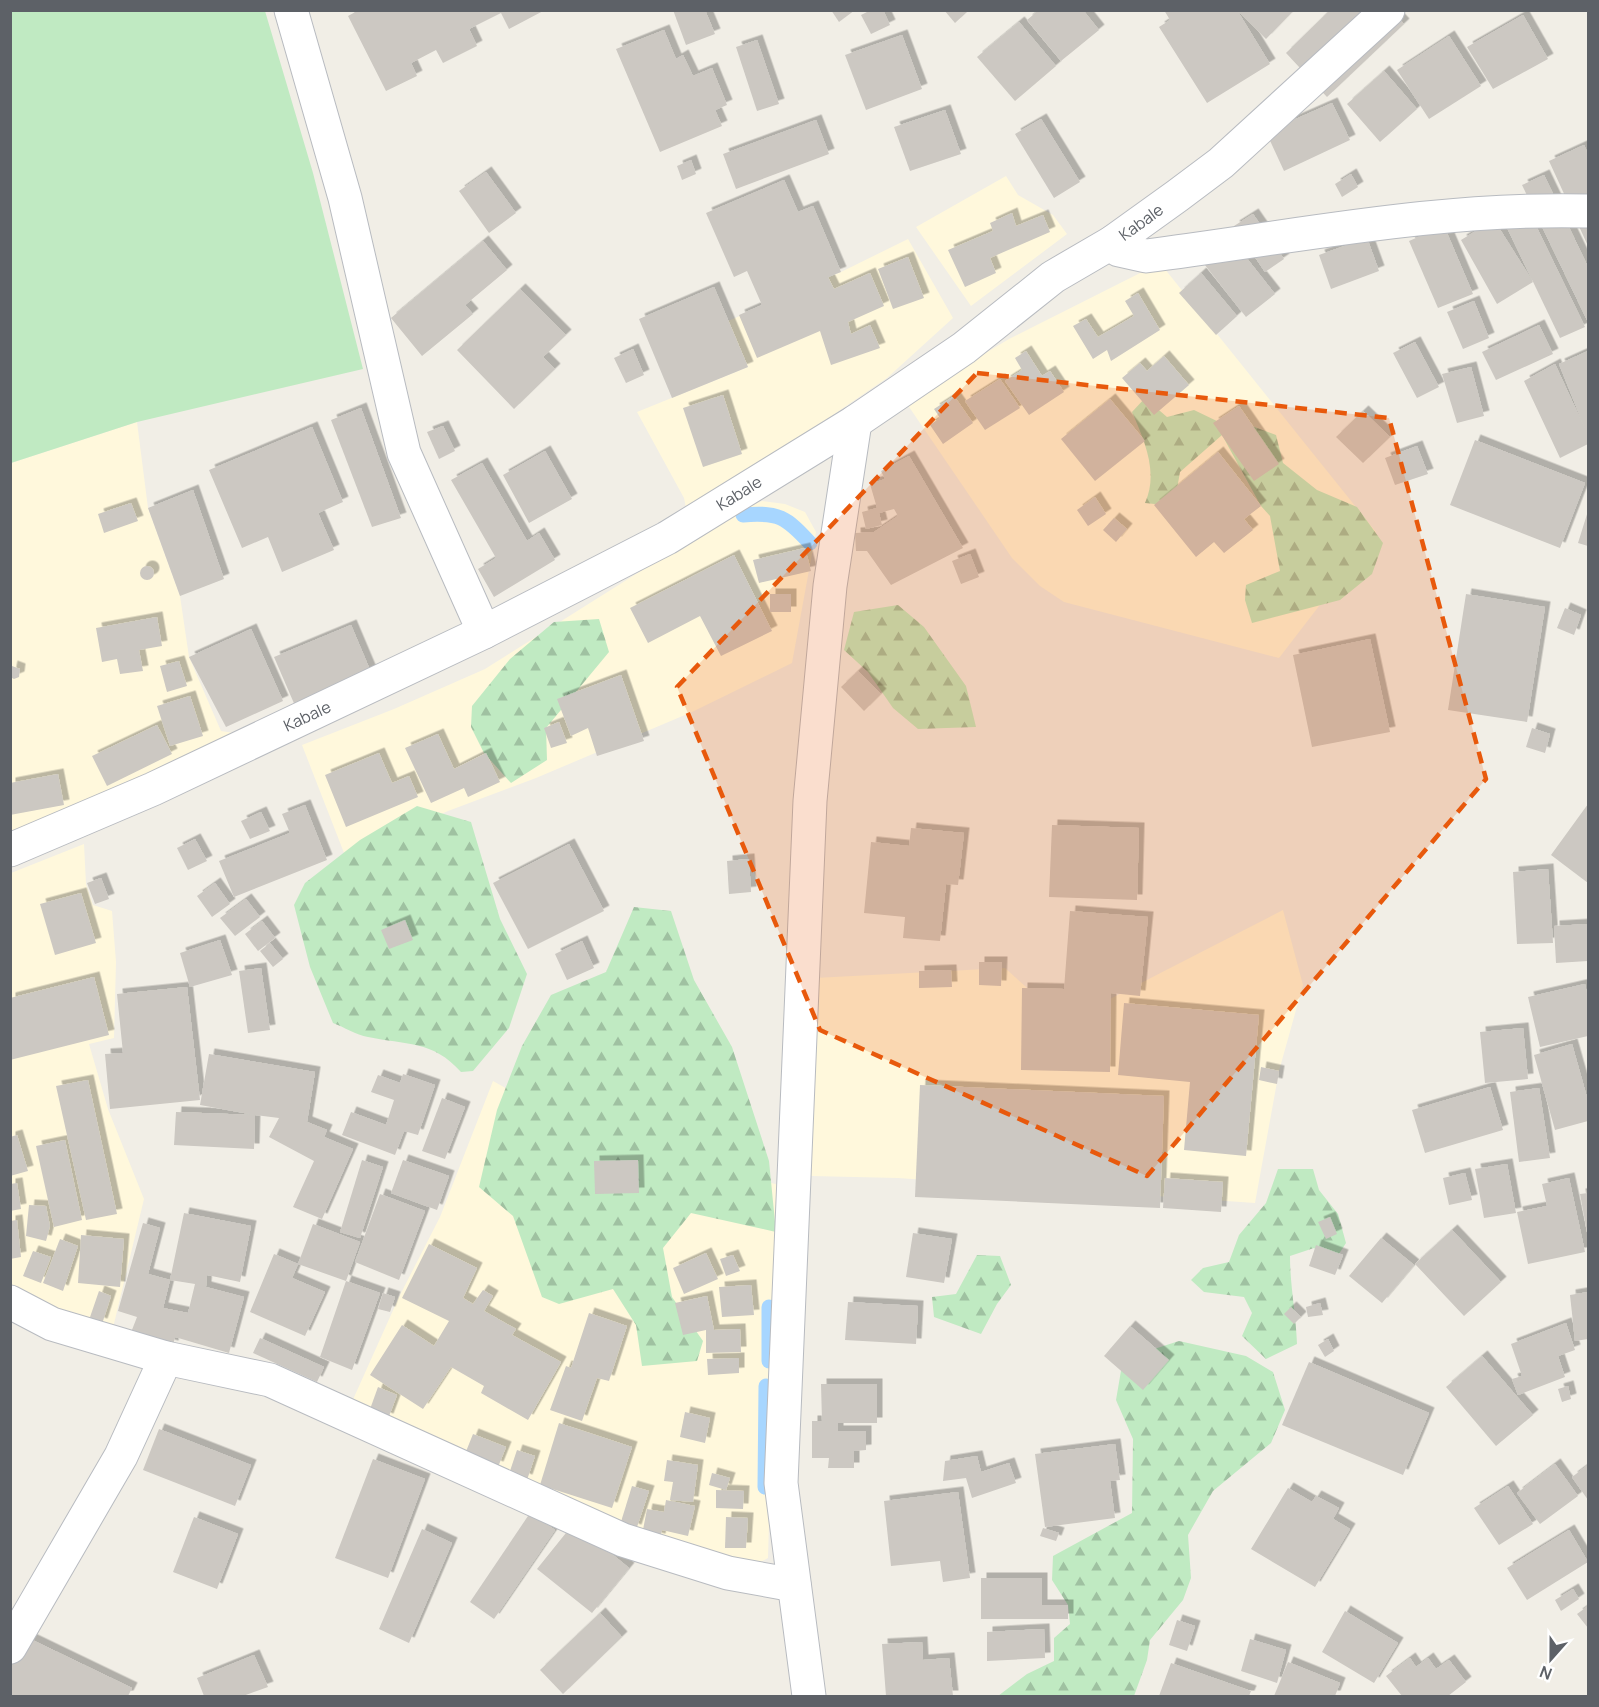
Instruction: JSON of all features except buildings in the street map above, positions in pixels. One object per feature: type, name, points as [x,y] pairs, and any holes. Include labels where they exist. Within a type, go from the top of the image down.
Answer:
[{"type":"street","points":[[291,10],[345,198],[404,453],[484,632]]},
{"type":"street","name":"Kabale","points":[[10,850],[153,789],[484,632],[667,538],[855,422],[964,348],[1053,277],[1113,242],[1221,163],[1388,10]]},
{"type":"street","points":[[1113,242],[1119,250],[1146,256],[1436,215],[1528,209],[1588,211]]},
{"type":"street","points":[[809,1696],[781,1483],[810,801],[830,586],[855,422]]},
{"type":"street","points":[[10,1302],[52,1324],[166,1358],[270,1380],[623,1540],[728,1573],[794,1585]]},
{"type":"street","points":[[10,1647],[121,1456],[166,1358]]},
{"type":"highlighted area","points":[[977,373],[1389,418],[1486,779],[1147,1176],[820,1030],[677,687]]},
{"type":"shaded area","points":[[1006,176],[1018,195],[1053,215],[1067,234],[971,306],[916,227]]},
{"type":"shaded area","points":[[908,239],[953,318],[887,378],[735,482],[686,508],[684,498],[637,412],[748,367],[728,321],[841,272]]},
{"type":"shaded area","points":[[1160,263],[1376,532],[1279,658],[1064,602],[1040,586],[1012,558],[905,401],[1009,339]]},
{"type":"shaded area","points":[[137,422],[148,508],[180,596],[189,657],[221,731],[241,734],[11,838],[11,463]]},
{"type":"shaded area","points":[[762,501],[785,504],[805,512],[816,532],[792,663],[692,712],[536,778],[448,811],[346,858],[302,745],[394,709],[485,669],[730,515]]},
{"type":"shaded area","points":[[84,844],[86,884],[93,905],[112,911],[116,962],[114,1038],[89,1044],[108,1109],[144,1199],[112,1332],[11,1292],[11,873]]},
{"type":"shaded area","points":[[1283,910],[1303,985],[1279,1071],[1255,1203],[898,1178],[811,1176],[815,978],[1005,968],[1065,1022]]},
{"type":"shaded area","points":[[493,1081],[592,1136],[779,1185],[768,1558],[755,1565],[708,1559],[351,1404],[399,1297],[440,1217]]},
{"type":"green space","points":[[10,11],[265,11],[313,173],[363,369],[137,422],[11,463]]},
{"type":"green space","points":[[1145,398],[1167,417],[1194,410],[1221,423],[1241,422],[1276,435],[1283,463],[1317,490],[1357,507],[1383,543],[1372,574],[1340,600],[1252,623],[1245,600],[1246,585],[1280,571],[1270,516],[1261,506],[1222,435],[1180,472],[1174,506],[1145,503],[1151,480],[1150,468],[1145,445],[1132,412]]},
{"type":"green space","points":[[898,605],[924,627],[966,686],[976,727],[918,729],[893,708],[868,672],[844,650],[854,612]]},
{"type":"green space","points":[[599,619],[609,652],[546,728],[547,760],[511,783],[484,753],[471,727],[472,706],[510,659],[554,622]]},
{"type":"green space","points":[[417,806],[471,822],[500,919],[527,974],[509,1028],[473,1071],[461,1072],[440,1054],[418,1045],[364,1036],[333,1023],[310,967],[294,905],[305,883],[360,840]]},
{"type":"green space","points":[[634,907],[671,911],[694,980],[732,1047],[769,1161],[776,1232],[691,1213],[663,1248],[672,1297],[703,1341],[697,1361],[642,1366],[636,1325],[613,1289],[559,1304],[542,1297],[513,1216],[479,1187],[497,1110],[522,1046],[551,995],[606,972]]},
{"type":"green space","points":[[1278,1169],[1313,1169],[1319,1190],[1338,1214],[1346,1243],[1333,1263],[1314,1248],[1290,1256],[1297,1344],[1266,1359],[1242,1336],[1252,1313],[1244,1297],[1204,1292],[1191,1280],[1203,1268],[1229,1262],[1239,1235],[1266,1203]]},
{"type":"green space","points":[[977,1255],[1000,1256],[1011,1285],[997,1304],[981,1334],[934,1317],[932,1297],[956,1294]]},
{"type":"green space","points":[[1179,1341],[1246,1356],[1273,1372],[1285,1410],[1271,1443],[1213,1491],[1188,1535],[1191,1578],[1183,1600],[1150,1640],[1147,1660],[1134,1696],[998,1696],[1027,1674],[1054,1661],[1054,1638],[1070,1624],[1068,1605],[1052,1580],[1053,1556],[1132,1513],[1133,1439],[1116,1400],[1123,1359]]},
{"type":"waterway","points":[[743,515],[765,514],[781,518],[810,543]]},
{"type":"waterway","points":[[769,1307],[769,1361]]},
{"type":"waterway","points":[[765,1487],[766,1386]]}]
